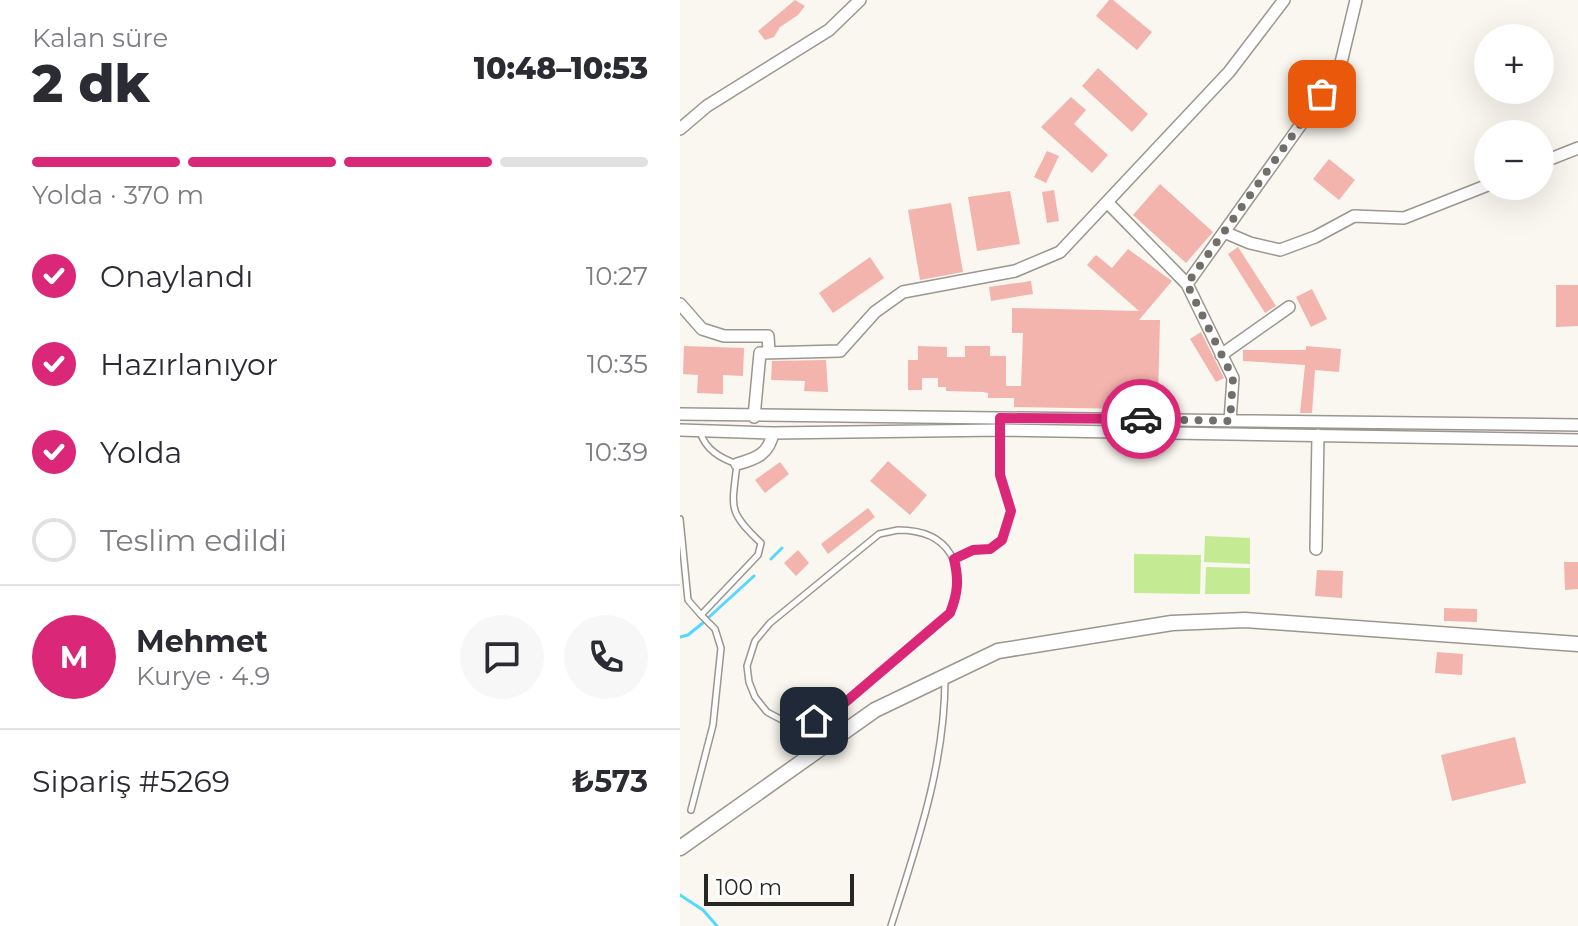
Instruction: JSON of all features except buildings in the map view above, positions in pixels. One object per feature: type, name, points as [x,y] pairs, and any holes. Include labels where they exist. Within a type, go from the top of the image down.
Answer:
[{"type":"street","points":[[680,129],[707,106],[829,30],[860,0]]},
{"type":"street","points":[[754,417],[760,353],[840,351],[875,312],[903,292],[1015,271],[1060,252],[1229,72],[1284,0]]},
{"type":"street","points":[[1187,284],[1339,71],[1356,0]]},
{"type":"street","points":[[1554,157],[1578,148]]},
{"type":"street","points":[[1224,232],[1250,243],[1280,250],[1315,237],[1354,216],[1404,218],[1474,190]]},
{"type":"street","points":[[1108,203],[1187,284],[1233,378],[1230,421]]},
{"type":"street","points":[[680,304],[702,329],[724,336],[768,336],[769,352]]},
{"type":"street","points":[[1221,355],[1289,307]]},
{"type":"street","points":[[680,414],[1318,435],[1578,440]]},
{"type":"street","points":[[680,430],[773,433],[1000,424],[1230,421],[1578,425]]},
{"type":"street","points":[[737,464],[758,458],[771,445],[773,433]]},
{"type":"street","points":[[1316,549],[1318,435]]},
{"type":"street","points":[[680,848],[875,710],[998,651],[1172,623],[1245,620],[1578,644]]},
{"type":"lane","points":[[954,559],[973,550],[990,549],[1002,540],[1011,511],[1000,475],[1000,424]]},
{"type":"lane","points":[[700,432],[704,442],[720,458],[737,464],[732,501],[738,521],[761,543],[758,555],[701,615]]},
{"type":"lane","points":[[680,519],[688,600],[715,629],[721,648],[713,725],[691,810]]},
{"type":"lane","points":[[898,530],[924,533],[940,540],[954,559],[959,580],[950,613],[828,717],[800,723],[784,721],[767,712],[755,697],[747,666],[762,631],[879,534],[898,530]]},
{"type":"lane","points":[[891,926],[931,796],[940,755],[945,722],[945,675]]},
{"type":"green space","points":[[1205,536],[1250,538],[1250,564],[1204,562]]},
{"type":"green space","points":[[1134,554],[1201,555],[1200,594],[1134,593]]},
{"type":"green space","points":[[1206,567],[1250,568],[1250,594],[1205,594]]},
{"type":"waterway","points":[[771,559],[782,548]]},
{"type":"waterway","points":[[708,618],[754,576]]},
{"type":"waterway","points":[[680,637],[688,635],[704,622]]},
{"type":"waterway","points":[[680,895],[703,910],[717,926]]},
{"type":"way so far","points":[[1141,419],[1230,421],[1233,378],[1187,284],[1322,94]]},
{"type":"route","points":[[814,721],[828,717],[950,613],[959,580],[954,559],[973,550],[990,549],[1002,540],[1011,511],[1000,475],[1000,418],[1141,419]]}]
